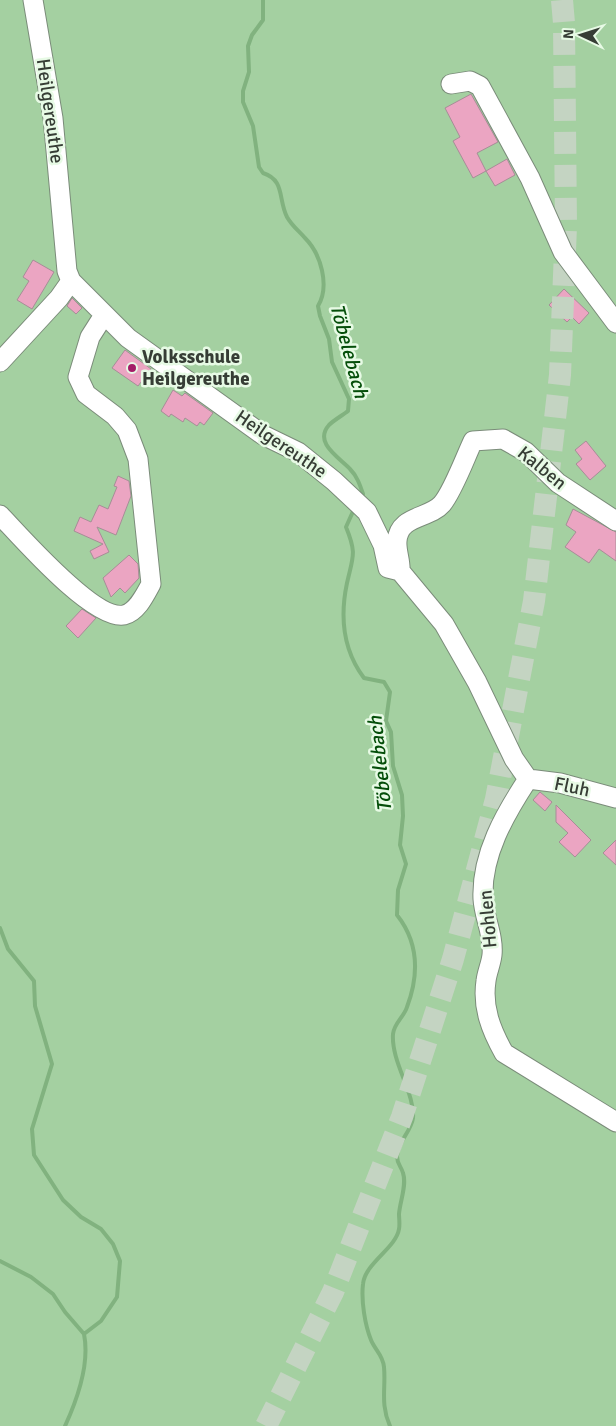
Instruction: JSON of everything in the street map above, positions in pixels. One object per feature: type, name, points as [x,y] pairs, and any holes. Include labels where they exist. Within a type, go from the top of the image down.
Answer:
[{"type":"street","name":"Heilgereuthe","points":[[33,0],[53,118],[67,271],[71,281],[128,338],[262,435],[298,452],[367,512],[383,545],[388,568],[400,571],[444,624],[477,682],[514,759],[528,779]]},
{"type":"street","points":[[451,84],[470,82],[480,86],[530,178],[563,252],[616,323]]},
{"type":"street","points":[[0,362],[59,298],[71,281]]},
{"type":"street","points":[[0,515],[62,580],[109,615],[123,615],[131,612],[143,599],[151,584],[138,459],[127,430],[115,416],[86,394],[78,377],[90,337],[104,315]]},
{"type":"street","name":"Kalben","points":[[400,571],[401,561],[397,542],[400,531],[412,518],[430,513],[444,501],[473,441],[503,439],[526,452],[558,483],[616,521]]},
{"type":"street","name":"Fluh","points":[[528,779],[577,787],[616,798]]},
{"type":"street","name":"Hohlen","points":[[528,779],[506,812],[494,840],[485,876],[483,899],[492,954],[486,981],[484,1003],[494,1034],[504,1053],[616,1122]]},
{"type":"green space","points":[[0,0],[616,0],[616,1426],[0,1426]]},
{"type":"building","points":[[471,94],[498,142],[477,153],[486,171],[473,178],[453,141],[460,137],[445,108]]},
{"type":"building","points":[[507,159],[515,175],[495,186],[486,171]]},
{"type":"building","points":[[33,260],[54,272],[32,309],[17,300],[29,281],[23,277]]},
{"type":"building","points":[[564,289],[589,313],[579,324],[572,317],[567,322],[549,305]]},
{"type":"building","points":[[72,298],[82,308],[76,314],[67,306]]},
{"type":"building","name":"Volksschule Heilgereuthe","points":[[125,350],[151,369],[138,386],[112,368]]},
{"type":"building","points":[[173,390],[182,396],[185,393],[213,413],[204,425],[200,422],[197,426],[185,418],[183,422],[171,414],[169,417],[161,411]]},
{"type":"building","points":[[586,441],[606,466],[590,480],[576,464],[582,459],[575,450]]},
{"type":"building","points":[[118,476],[129,481],[131,496],[116,535],[97,527],[109,552],[94,559],[90,551],[103,544],[74,531],[80,517],[91,522],[99,505],[108,509],[117,487],[114,486]]},
{"type":"building","points":[[573,509],[616,532],[616,561],[599,549],[589,563],[565,547],[576,532],[566,525]]},
{"type":"building","points":[[129,555],[138,564],[139,578],[125,593],[120,588],[111,597],[103,578]]},
{"type":"building","points":[[82,609],[96,618],[78,638],[66,626]]},
{"type":"building","points":[[540,792],[552,802],[545,811],[533,800]]},
{"type":"building","points":[[556,805],[591,840],[575,857],[559,842],[568,833],[556,822]]},
{"type":"building","points":[[616,840],[616,865],[603,853]]},
{"type":"waterway","name":"Töbelebach","points":[[263,0],[263,20],[252,35],[248,46],[249,72],[243,91],[243,102],[253,126],[259,167],[263,173],[275,180],[287,217],[311,245],[322,270],[323,289],[322,298],[318,306],[320,316],[329,339],[332,362],[349,399],[348,411],[329,425],[324,438],[330,450],[350,469],[356,478],[363,494],[360,499]]},
{"type":"waterway","name":"Töbelebach","points":[[355,507],[346,527],[352,543],[353,555],[345,595],[345,632],[352,656],[364,678],[384,682],[390,692],[386,721],[391,732],[393,766],[402,795],[403,816],[400,845],[406,864],[398,890],[397,915],[410,937],[415,960],[414,983],[411,995],[406,1011],[395,1027],[393,1034],[393,1045],[413,1108],[412,1123],[397,1156],[404,1178],[399,1229],[392,1243],[369,1269],[363,1284],[365,1320],[373,1344],[383,1363],[384,1403],[390,1426]]},
{"type":"waterway","points":[[0,928],[8,949],[34,981],[35,1006],[52,1064],[32,1129],[34,1155],[63,1200],[81,1217],[101,1229],[113,1244],[120,1261],[117,1297],[101,1321],[84,1334],[84,1369],[78,1393],[65,1426]]},
{"type":"waterway","points":[[0,1261],[31,1277],[53,1294],[65,1312],[84,1334]]},
{"type":"tunnel","points":[[266,1426],[333,1292],[402,1117],[453,959],[496,799],[534,601],[560,375],[566,226],[564,23],[562,0]]},
{"type":"place","name":"Volksschule Heilgereuthe","points":[[132,368]]}]
